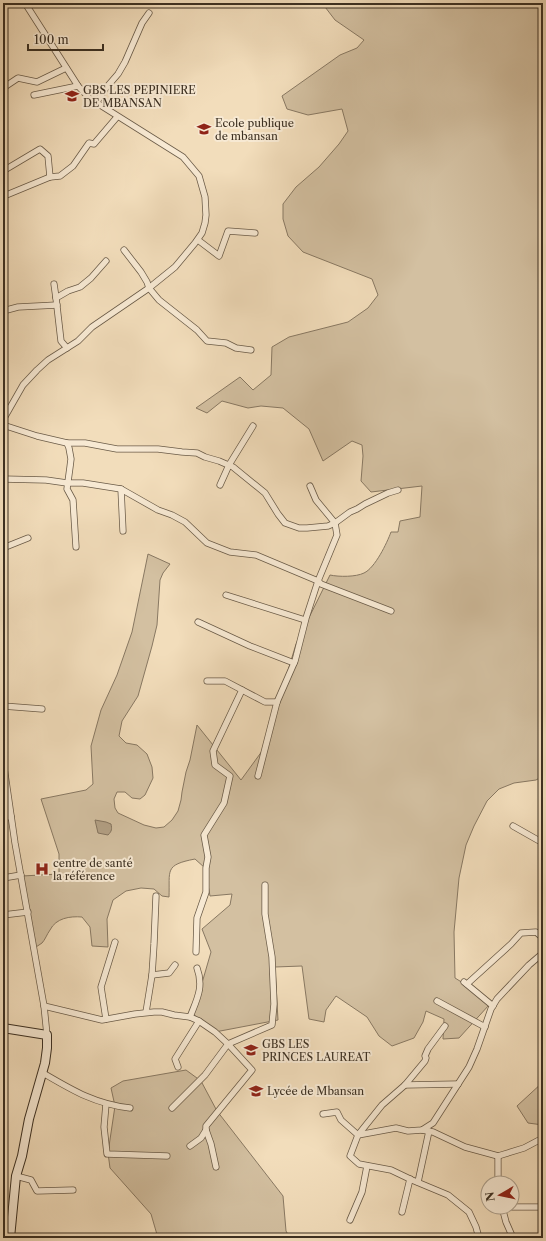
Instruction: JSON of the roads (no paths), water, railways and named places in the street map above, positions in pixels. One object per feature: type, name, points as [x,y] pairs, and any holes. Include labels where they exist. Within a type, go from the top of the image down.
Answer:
[{"type":"street","points":[[3,420],[23,385],[48,360],[78,341],[92,327],[149,288],[174,267],[198,240],[202,233],[206,215],[205,197],[199,176],[182,157],[89,98],[78,86],[24,3]]},
{"type":"street","points":[[96,103],[105,89],[118,74],[125,62],[142,23],[149,12]]},
{"type":"street","points":[[3,88],[18,78],[37,82],[66,68]]},
{"type":"street","points":[[34,95],[78,86]]},
{"type":"street","points":[[4,196],[50,177],[60,176],[73,166],[89,142],[94,144],[117,117]]},
{"type":"street","points":[[3,171],[40,149],[48,156],[50,177]]},
{"type":"street","points":[[198,240],[219,256],[228,231],[255,233]]},
{"type":"street","points":[[124,250],[147,282],[149,288],[159,300],[198,330],[207,341],[226,343],[236,348],[251,350]]},
{"type":"street","points":[[56,298],[68,291],[80,287],[91,278],[106,260]]},
{"type":"street","points":[[54,284],[61,341],[67,348]]},
{"type":"street","points":[[3,310],[18,307],[57,305]]},
{"type":"street","points":[[3,425],[37,436],[67,443],[85,443],[117,449],[158,449],[197,453],[233,467],[265,493],[278,514],[285,523],[290,526],[307,528],[328,526],[335,523],[350,512],[388,493],[398,490]]},
{"type":"street","points":[[220,485],[229,465],[253,426]]},
{"type":"street","points":[[67,443],[71,459],[66,489],[73,500],[76,547]]},
{"type":"street","points":[[3,479],[83,483],[122,489],[158,510],[185,522],[206,543],[230,552],[256,555],[318,581],[321,584],[391,611]]},
{"type":"street","points":[[258,776],[277,702],[294,663],[305,620],[318,581],[338,535],[335,523],[316,500],[310,486]]},
{"type":"street","points":[[122,489],[123,531]]},
{"type":"street","points":[[3,548],[28,538]]},
{"type":"street","points":[[226,595],[305,620]]},
{"type":"street","points":[[198,622],[250,646],[294,663]]},
{"type":"street","points":[[207,681],[225,681],[265,702],[277,702]]},
{"type":"street","points":[[196,952],[197,918],[206,892],[206,868],[208,857],[204,835],[224,803],[230,776],[215,765],[213,751],[242,690]]},
{"type":"street","points":[[3,706],[42,709]]},
{"type":"street","points":[[3,760],[11,816],[44,1006],[47,1048],[43,1073],[29,1119],[22,1156],[16,1176],[13,1212],[7,1234]]},
{"type":"street","points":[[3,818],[11,816]]},
{"type":"street","points":[[513,826],[543,843]]},
{"type":"street","points":[[3,878],[21,875]]},
{"type":"street","points":[[172,1108],[205,1076],[228,1044],[272,1025],[274,1004],[272,957],[265,914],[265,885]]},
{"type":"street","points":[[146,1012],[152,975],[156,896]]},
{"type":"street","points":[[3,915],[28,912]]},
{"type":"street","points":[[493,1006],[466,983],[511,944],[521,933],[536,932],[543,938]]},
{"type":"street","points":[[106,1019],[101,987],[115,942]]},
{"type":"street","points":[[422,1130],[433,1123],[469,1066],[493,1006],[524,970],[543,953]]},
{"type":"street","points":[[152,975],[169,972],[175,965]]},
{"type":"street","points":[[190,1017],[198,996],[200,984],[197,968]]},
{"type":"street","points":[[437,1001],[485,1027]]},
{"type":"street","points":[[44,1006],[102,1020],[146,1012],[162,1012],[190,1017],[208,1027],[228,1044],[252,1070],[208,1123],[201,1138],[190,1146]]},
{"type":"street","points":[[178,1067],[175,1059],[199,1021]]},
{"type":"street","points":[[445,1026],[428,1049],[425,1056],[425,1061],[405,1085],[382,1105],[358,1135],[350,1156],[359,1164],[391,1170],[448,1195],[469,1212],[479,1238]]},
{"type":"street","points":[[3,1028],[46,1035]]},
{"type":"street","points":[[43,1073],[77,1092],[106,1104],[130,1108]]},
{"type":"street","points":[[405,1085],[458,1084]]},
{"type":"street","points":[[106,1104],[104,1127],[107,1154],[167,1156]]},
{"type":"street","points":[[323,1114],[337,1112],[341,1120],[358,1135]]},
{"type":"street","points":[[358,1135],[396,1128],[408,1131],[429,1131],[465,1147],[498,1156],[524,1148],[543,1138]]},
{"type":"street","points":[[206,1130],[216,1167]]},
{"type":"street","points":[[418,1182],[429,1131]]},
{"type":"street","points":[[498,1156],[498,1175]]},
{"type":"street","points":[[350,1220],[362,1192],[367,1166]]},
{"type":"street","points":[[16,1176],[31,1180],[37,1190],[74,1190]]},
{"type":"street","points":[[402,1212],[410,1179]]},
{"type":"street","points":[[520,1207],[543,1207]]},
{"type":"street","points":[[504,1215],[513,1238]]},
{"type":"place","name":"GBS LES PEPINIERE DE MBANSAN","points":[[72,96]]},
{"type":"place","name":"Ecole publique de mbansan","points":[[204,129]]},
{"type":"place","name":"centre de santé la référence","points":[[42,869]]},
{"type":"place","name":"GBS LES PRINCES LAUREAT","points":[[251,1050]]},
{"type":"place","name":"Lycée de Mbansan","points":[[256,1091]]}]
